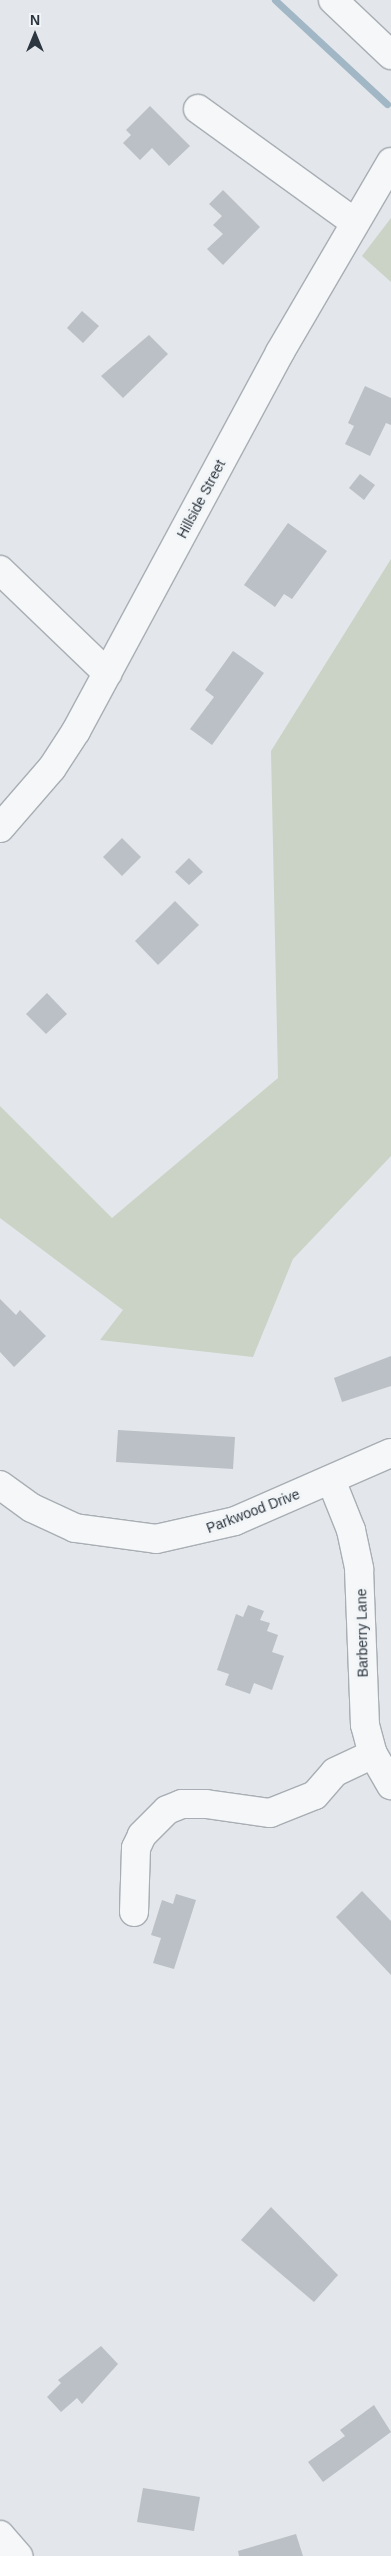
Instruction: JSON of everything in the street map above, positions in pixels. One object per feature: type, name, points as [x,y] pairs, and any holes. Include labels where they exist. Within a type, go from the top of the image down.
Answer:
[{"type":"street","points":[[334,0],[391,55]]},
{"type":"street","points":[[198,109],[354,222]]},
{"type":"street","name":"Hillside Street","points":[[0,828],[52,768],[107,673],[354,222],[391,162]]},
{"type":"street","points":[[0,570],[107,673]]},
{"type":"street","name":"Parkwood Drive","points":[[0,1485],[32,1508],[75,1528],[156,1539],[229,1523],[391,1453]]},
{"type":"street","name":"Barberry Lane","points":[[331,1480],[356,1548],[362,1593],[363,1708],[373,1754],[391,1785]]},
{"type":"street","points":[[134,1912],[136,1848],[142,1835],[167,1810],[182,1804],[277,1811],[315,1794],[335,1772],[373,1754]]},
{"type":"street","points":[[0,2534],[18,2556]]},
{"type":"green space","points":[[391,218],[391,282],[362,256]]},
{"type":"green space","points":[[391,559],[391,1156],[293,1259],[253,1357],[100,1340],[123,1310],[0,1218],[0,1106],[112,1218],[278,1078],[271,751]]},
{"type":"building","points":[[150,106],[190,146],[169,166],[152,148],[140,160],[123,143],[131,135],[126,130]]},
{"type":"building","points":[[223,190],[260,227],[223,265],[207,249],[223,234],[213,225],[222,216],[209,204]]},
{"type":"building","points":[[82,311],[99,326],[83,343],[67,328]]},
{"type":"building","points":[[149,335],[168,354],[123,398],[101,376]]},
{"type":"building","points":[[365,386],[391,398],[391,425],[386,423],[370,456],[345,444],[354,426],[348,423]]},
{"type":"building","points":[[360,474],[375,485],[364,500],[349,488]]},
{"type":"building","points":[[288,523],[327,551],[292,599],[284,594],[275,607],[244,585]]},
{"type":"building","points":[[233,651],[264,673],[212,745],[190,729],[214,697],[205,690]]},
{"type":"building","points":[[122,838],[141,857],[122,876],[103,857]]},
{"type":"building","points":[[189,858],[203,872],[189,885],[175,872]]},
{"type":"building","points":[[175,901],[199,925],[158,965],[135,941]]},
{"type":"building","points":[[47,993],[67,1014],[46,1034],[26,1014]]},
{"type":"building","points":[[0,1299],[16,1315],[20,1310],[46,1336],[14,1367],[0,1352]]},
{"type":"building","points":[[391,1356],[391,1386],[342,1402],[334,1378]]},
{"type":"building","points":[[118,1430],[235,1437],[233,1469],[116,1462]]},
{"type":"building","points":[[248,1605],[264,1611],[260,1620],[270,1623],[267,1631],[278,1635],[272,1652],[284,1656],[272,1690],[254,1683],[250,1694],[225,1685],[229,1674],[217,1670],[236,1614],[243,1617]]},
{"type":"building","points":[[362,1891],[391,1921],[391,1975],[336,1917]]},
{"type":"building","points":[[176,1894],[196,1900],[174,1969],[153,1963],[161,1938],[151,1935],[162,1900],[173,1904]]},
{"type":"building","points":[[271,2207],[338,2275],[314,2302],[241,2240]]},
{"type":"building","points":[[101,2346],[118,2364],[82,2404],[77,2398],[61,2412],[47,2397],[61,2383],[58,2380]]},
{"type":"building","points":[[374,2405],[391,2432],[323,2482],[308,2462],[345,2436],[340,2430]]},
{"type":"building","points":[[143,2488],[200,2497],[194,2531],[137,2522]]},
{"type":"building","points":[[296,2534],[303,2556],[239,2556],[238,2551]]},
{"type":"waterway","points":[[275,0],[387,104]]}]
